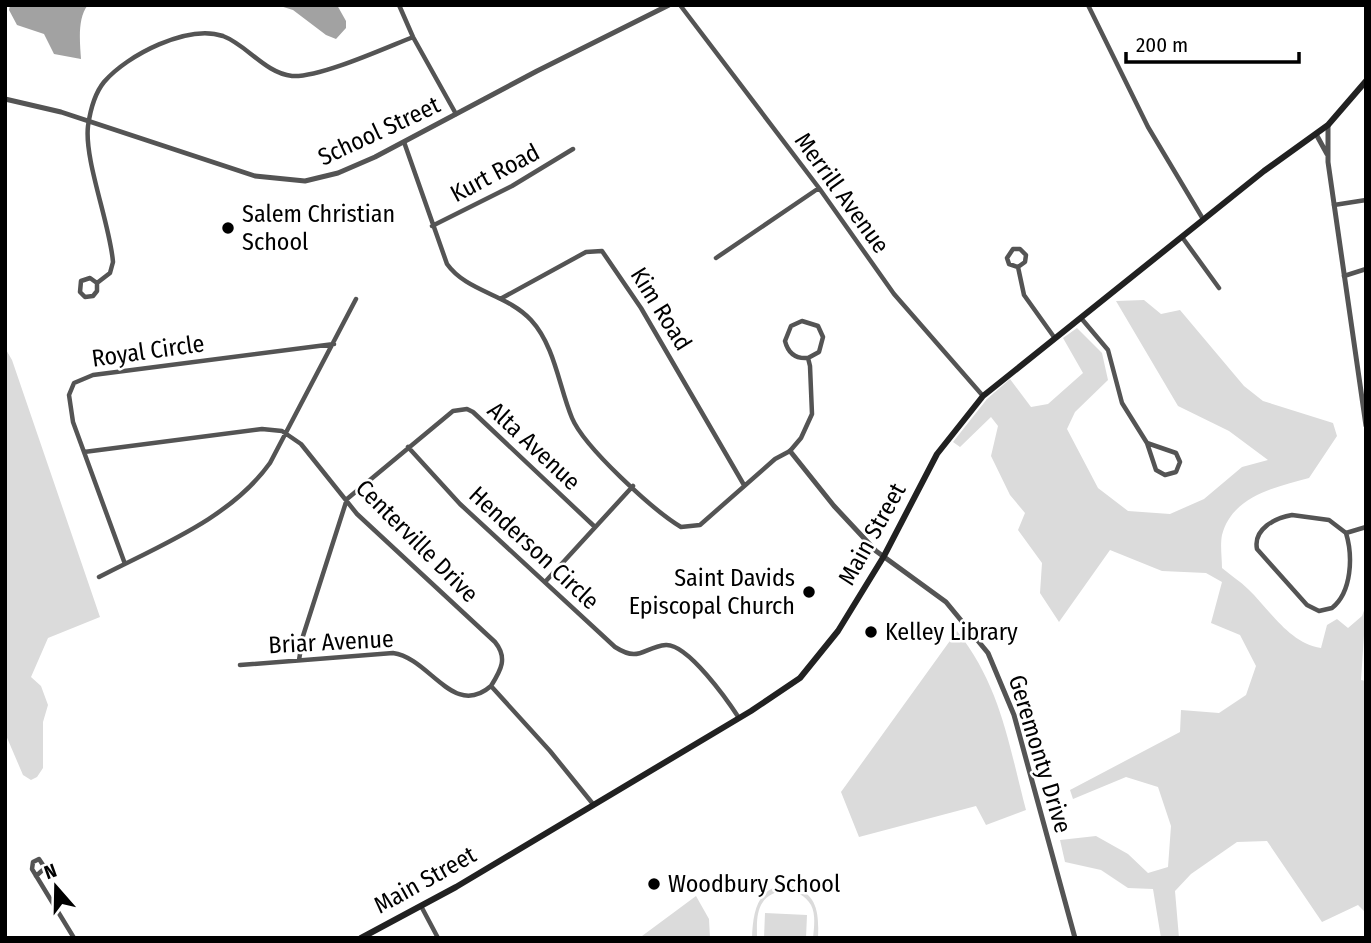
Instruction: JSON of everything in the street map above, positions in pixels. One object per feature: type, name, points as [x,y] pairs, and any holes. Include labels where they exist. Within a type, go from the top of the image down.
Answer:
[{"type":"main road","name":"Main Street","points":[[361,938],[421,906],[790,686],[814,664],[838,631],[884,556],[937,454],[983,396],[1181,236],[1328,125],[1366,81]]},
{"type":"street","points":[[399,5],[413,37],[456,114]]},
{"type":"street","name":"School Street","points":[[5,99],[89,121],[236,171],[282,181],[328,177],[404,142],[669,5]]},
{"type":"street","name":"Merrill Avenue","points":[[680,5],[819,188],[894,294],[983,396]]},
{"type":"street","points":[[1088,5],[1148,127],[1203,219]]},
{"type":"street","points":[[97,283],[84,279],[79,285],[80,292],[85,297],[93,296],[97,283],[110,273],[113,259],[90,146],[89,121],[98,91],[112,74],[162,43],[186,33],[222,36],[276,71],[292,76],[318,71],[413,37]]},
{"type":"street","points":[[1328,125],[1327,154],[1366,426]]},
{"type":"street","points":[[1316,134],[1327,154]]},
{"type":"street","points":[[404,142],[432,226],[451,270],[467,282],[502,298],[524,313],[541,334],[580,435],[676,524],[687,528],[707,519],[775,459],[790,451],[811,420],[808,358]]},
{"type":"street","name":"Kurt Road","points":[[432,226],[512,186],[573,149]]},
{"type":"street","points":[[716,258],[819,188]]},
{"type":"street","points":[[1334,205],[1366,200]]},
{"type":"street","points":[[1181,236],[1219,288]]},
{"type":"street","points":[[1013,248],[1020,248],[1026,256],[1023,264],[1018,267],[1007,262],[1008,252],[1013,248]]},
{"type":"street","name":"Kim Road","points":[[502,298],[586,252],[602,251],[641,308],[744,485]]},
{"type":"street","points":[[1018,267],[1024,295],[1054,337]]},
{"type":"street","points":[[1343,277],[1366,269]]},
{"type":"street","points":[[99,577],[245,495],[270,464],[356,299]]},
{"type":"street","points":[[1080,316],[1108,350],[1122,403],[1147,443],[1158,472],[1167,476],[1176,472],[1180,462],[1176,453],[1147,443]]},
{"type":"street","points":[[802,321],[818,326],[824,337],[819,352],[808,358],[793,355],[785,341],[789,329],[802,321]]},
{"type":"street","name":"Royal Circle","points":[[125,564],[84,452],[69,402],[70,389],[80,379],[334,344]]},
{"type":"street","name":"Alta Avenue","points":[[347,499],[453,411],[467,409],[595,527]]},
{"type":"street","points":[[84,452],[254,429],[274,429],[286,433]]},
{"type":"street","name":"Centerville Drive","points":[[286,433],[306,449],[355,512],[422,578],[495,642],[502,652],[503,663],[491,686]]},
{"type":"street","name":"Henderson Circle","points":[[408,447],[460,504],[626,654],[640,655],[665,645],[678,648],[707,676],[739,718]]},
{"type":"street","name":"Geremonty Drive","points":[[790,451],[834,506],[884,556],[929,587],[956,612],[981,642],[998,670],[1014,715],[1075,938]]},
{"type":"street","points":[[545,582],[633,486]]},
{"type":"street","points":[[299,660],[303,636],[347,499]]},
{"type":"street","points":[[1292,515],[1329,520],[1346,533],[1350,561],[1342,596],[1332,608],[1323,611],[1314,609],[1303,601],[1262,557],[1255,545],[1257,536],[1266,526],[1292,515]]},
{"type":"street","points":[[1346,533],[1366,527]]},
{"type":"street","name":"Briar Avenue","points":[[240,665],[398,654],[416,660],[446,688],[462,696],[474,697],[491,686]]},
{"type":"street","points":[[491,686],[550,751],[593,804]]},
{"type":"street","points":[[36,876],[74,938]]},
{"type":"street","points":[[421,906],[439,938]]},
{"type":"shaded area","points":[[10,5],[88,5],[81,24],[81,59],[54,54],[44,34],[17,25],[9,10]]},
{"type":"shaded area","points":[[277,5],[337,5],[346,21],[346,28],[336,39],[326,35],[293,10]]},
{"type":"shaded area","points":[[1144,300],[1161,314],[1180,310],[1244,386],[1263,401],[1333,423],[1337,436],[1309,478],[1257,495],[1235,511],[1222,535],[1222,568],[1248,589],[1290,633],[1299,640],[1321,648],[1327,625],[1337,619],[1348,628],[1362,616],[1366,605],[1361,680],[1366,681],[1365,912],[1358,905],[1322,922],[1267,841],[1237,842],[1191,874],[1175,891],[1179,938],[1161,938],[1153,889],[1128,888],[1101,870],[1065,862],[1060,840],[1096,836],[1128,854],[1148,873],[1168,867],[1171,826],[1158,787],[1126,777],[1073,799],[1070,790],[1180,732],[1181,710],[1219,713],[1246,695],[1256,666],[1240,635],[1211,623],[1222,582],[1206,573],[1162,571],[1110,550],[1059,622],[1040,593],[1042,563],[1018,530],[1025,513],[1010,495],[991,456],[998,426],[991,417],[960,447],[953,442],[987,399],[1010,379],[1031,407],[1048,404],[1083,373],[1063,338],[1077,328],[1102,353],[1108,380],[1075,412],[1067,429],[1098,488],[1128,511],[1170,514],[1204,499],[1242,467],[1268,460],[1229,431],[1178,406],[1116,301]]},
{"type":"shaded area","points":[[5,348],[12,360],[100,617],[48,638],[31,677],[41,686],[48,705],[43,722],[43,768],[37,777],[31,780],[23,775],[5,733]]},
{"type":"shaded area","points":[[957,631],[984,673],[993,694],[1008,738],[1026,810],[986,825],[976,806],[859,837],[841,792]]},
{"type":"shaded area","points":[[792,886],[807,894],[815,906],[818,938],[813,938],[814,917],[811,905],[800,894],[786,891],[771,894],[761,905],[757,938],[752,938],[756,908],[760,900],[772,889]]},
{"type":"shaded area","points":[[696,896],[709,919],[710,938],[642,936]]},
{"type":"shaded area","points":[[765,913],[807,915],[806,938],[764,938]]},
{"type":"place","name":"Salem Christian School","points":[[228,228]]},
{"type":"place","name":"Saint Davids Episcopal Church","points":[[809,592]]},
{"type":"place","name":"Kelley Library","points":[[871,632]]},
{"type":"place","name":"Woodbury School","points":[[654,884]]}]
